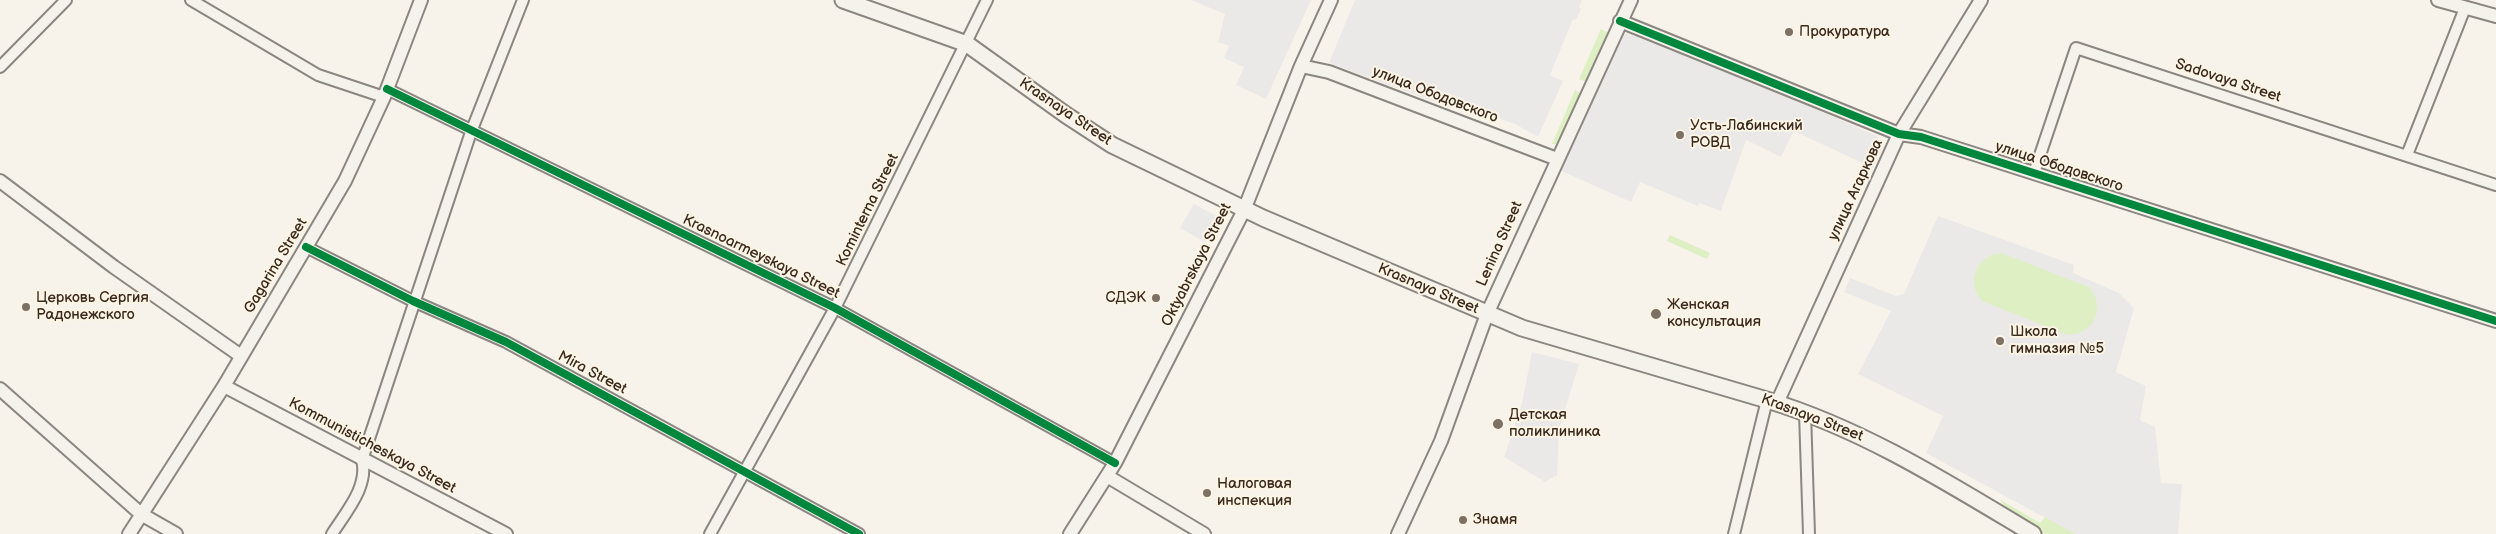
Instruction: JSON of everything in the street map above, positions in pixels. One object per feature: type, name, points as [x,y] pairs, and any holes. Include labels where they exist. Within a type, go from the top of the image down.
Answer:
[{"type":"main road","name":"Krasnaya Street","points":[[843,0],[967,44],[1066,115],[1112,145],[1244,210],[1522,328],[1772,401],[1805,413],[1887,448],[2033,534]]},
{"type":"street","points":[[0,67],[66,0]]},
{"type":"street","name":"Krasnoarmeyskaya Street","points":[[191,0],[318,75],[386,93],[471,132],[835,308],[1115,463]]},
{"type":"street","name":"Gagarina Street","points":[[129,534],[224,386],[345,181],[386,93],[421,0]]},
{"type":"street","points":[[332,534],[362,484],[364,469],[362,460],[413,301],[471,132],[523,0]]},
{"type":"street","name":"Kominterna Street","points":[[710,534],[835,308],[967,44],[987,0]]},
{"type":"street","name":"Oktyabrskaya Street","points":[[1070,534],[1115,463],[1244,210],[1301,66],[1331,0]]},
{"type":"street","name":"Lenina Street","points":[[1398,534],[1441,441],[1487,314],[1631,0]]},
{"type":"street","name":"улица Агаркова","points":[[1734,534],[1772,401],[1899,134],[1981,0]]},
{"type":"street","points":[[2438,0],[2496,16]]},
{"type":"street","points":[[2407,155],[2465,8]]},
{"type":"street","name":"улица Ободовского","points":[[1620,21],[1899,134],[1921,137],[2496,321]]},
{"type":"street","name":"Sadovaya Street","points":[[2034,173],[2076,48],[2496,185]]},
{"type":"street","name":"улица Ободовского","points":[[1301,66],[1329,72],[1557,159]]},
{"type":"street","points":[[0,181],[114,267],[241,356]]},
{"type":"street","name":"Mira Street","points":[[306,247],[413,301],[506,342],[859,534]]},
{"type":"street","name":"Kommunisticheskaya Street","points":[[224,386],[506,534]]},
{"type":"street","points":[[0,389],[141,514],[176,534]]},
{"type":"street","points":[[1805,413],[1809,534]]},
{"type":"street","points":[[1107,476],[1204,534]]},
{"type":"shaded area","points":[[1191,0],[1311,0],[1266,99],[1236,85],[1244,67],[1224,58],[1229,46],[1218,42],[1225,14]]},
{"type":"shaded area","points":[[1355,0],[1582,0],[1579,7],[1581,9],[1576,20],[1573,19],[1550,75],[1563,81],[1538,137],[1515,124],[1447,100],[1440,104],[1329,63]]},
{"type":"shaded area","points":[[1627,33],[1772,90],[1877,136],[1882,148],[1873,168],[1794,131],[1781,157],[1746,140],[1721,211],[1699,203],[1698,206],[1640,182],[1631,202],[1557,169],[1614,40]]},
{"type":"shaded area","points":[[1194,204],[1215,215],[1217,220],[1205,242],[1180,228]]},
{"type":"shaded area","name":"Школа гимназия №5","points":[[1938,216],[2074,265],[2073,273],[2119,293],[2134,308],[2116,372],[2146,386],[2140,420],[2155,427],[2161,483],[2182,484],[2178,534],[2075,534],[1926,453],[1943,416],[1858,374],[1891,311],[1844,292],[1850,278],[1896,296],[1904,294]]},
{"type":"shaded area","points":[[1532,352],[1579,364],[1559,429],[1557,475],[1545,482],[1504,457],[1522,403]]},
{"type":"green space","points":[[1601,29],[1608,33],[1586,82],[1579,79]]},
{"type":"green space","points":[[1575,90],[1581,94],[1560,144],[1552,144]]},
{"type":"green space","points":[[1670,235],[1710,253],[1707,259],[1667,241]]},
{"type":"green space","points":[[2001,253],[2089,287],[2097,303],[2097,312],[2090,326],[2075,334],[2065,334],[1982,301],[1974,286],[1976,271],[1986,259]]},
{"type":"green space","points":[[1999,499],[2040,523],[2045,517],[2075,534],[2045,534],[2011,514]]},
{"type":"cycle path","points":[[1620,21],[1899,134],[1921,137],[2496,321]]},
{"type":"cycle path","points":[[387,89],[835,308],[1115,463]]},
{"type":"cycle path","points":[[306,247],[413,301],[506,342],[859,534]]},
{"type":"place","name":"Прокуратура","points":[[1789,32]]},
{"type":"place","name":"Усть-Лабинский РОВД","points":[[1680,135]]},
{"type":"place","name":"СДЭК","points":[[1156,298]]},
{"type":"place","name":"Церковь Сергия Радонежского","points":[[26,307]]},
{"type":"place","name":"Женская консультация","points":[[1656,314]]},
{"type":"place","name":"Школа гимназия №5","points":[[2000,341]]},
{"type":"place","name":"Детская поликлиника","points":[[1498,424]]},
{"type":"place","name":"Налоговая инспекция","points":[[1207,493]]},
{"type":"place","name":"Знамя","points":[[1463,520]]}]
